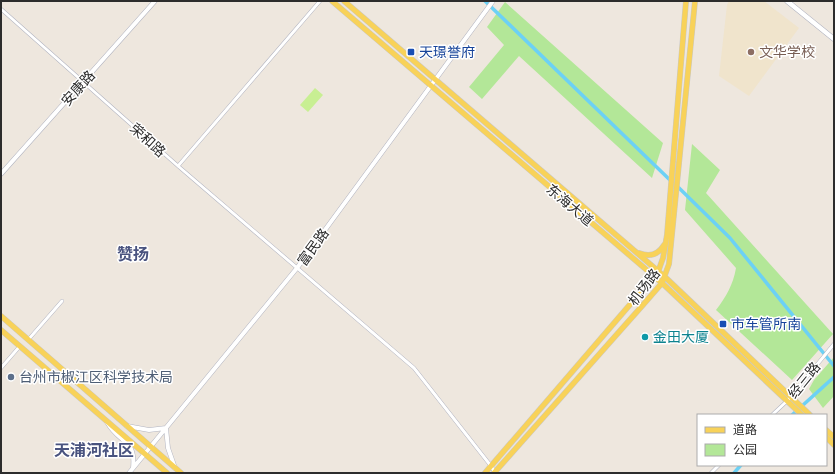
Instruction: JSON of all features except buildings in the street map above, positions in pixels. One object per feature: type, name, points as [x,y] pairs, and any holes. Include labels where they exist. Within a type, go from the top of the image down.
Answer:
[{"type":"main road","name":"东海大道","points":[[332,1],[655,277],[664,280]]},
{"type":"main road","name":"东海大道","points":[[344,1],[658,272],[664,280],[790,401],[807,414]]},
{"type":"main road","name":"机场路","points":[[485,473],[658,272],[666,243],[686,1]]},
{"type":"main road","name":"机场路","points":[[494,473],[664,280],[669,264],[676,204],[695,1]]},
{"type":"main road","points":[[787,1],[834,39]]},
{"type":"main road","points":[[635,252],[648,256],[655,255],[666,243]]},
{"type":"main road","points":[[1,316],[181,473]]},
{"type":"main road","points":[[1,330],[167,473]]},
{"type":"street","name":"安康路","points":[[1,174],[155,1]]},
{"type":"street","points":[[178,166],[320,1]]},
{"type":"street","name":"富民路","points":[[129,473],[297,268],[493,1]]},
{"type":"street","name":"荣和路","points":[[1,10],[178,166],[414,368],[491,466],[494,473]]},
{"type":"street","points":[[28,340],[62,300]]},
{"type":"street","name":"经三路","points":[[773,414],[790,401],[834,344]]},
{"type":"street","points":[[1,368],[20,346]]},
{"type":"street","points":[[106,420],[112,432],[132,448],[134,455],[133,469]]},
{"type":"street","points":[[126,426],[149,430],[166,428],[168,448],[175,468]]},
{"type":"shaded area","name":"文华学校","points":[[729,1],[764,1],[799,28],[749,96],[719,76],[727,5]]},
{"type":"green space","points":[[505,2],[663,143],[652,178],[519,56],[482,99],[469,87],[504,45],[487,27]]},
{"type":"green space","points":[[315,88],[323,95],[308,112],[300,105]]},
{"type":"green space","points":[[692,144],[720,170],[706,193],[833,334],[792,380],[716,310],[729,290],[736,268],[685,210]]},
{"type":"green space","points":[[834,357],[834,396],[823,408],[809,389],[814,380]]},
{"type":"waterway","points":[[485,1],[671,181]]},
{"type":"waterway","points":[[676,185],[730,238],[834,366]]},
{"type":"waterway","points":[[793,414],[834,377]]},
{"type":"waterway","points":[[734,473],[740,466]]},
{"type":"place","name":"天璟誉府","points":[[411,52]]},
{"type":"place","name":"文华学校","points":[[751,52]]},
{"type":"place","name":"市车管所南","points":[[723,324]]},
{"type":"place","name":"金田大厦","points":[[645,337]]},
{"type":"place","name":"台州市椒江区科学技术局","points":[[11,377]]},
{"type":"district","name":"赞扬","points":[[133,254]]},
{"type":"district","name":"天浦河社区","points":[[94,450]]}]
